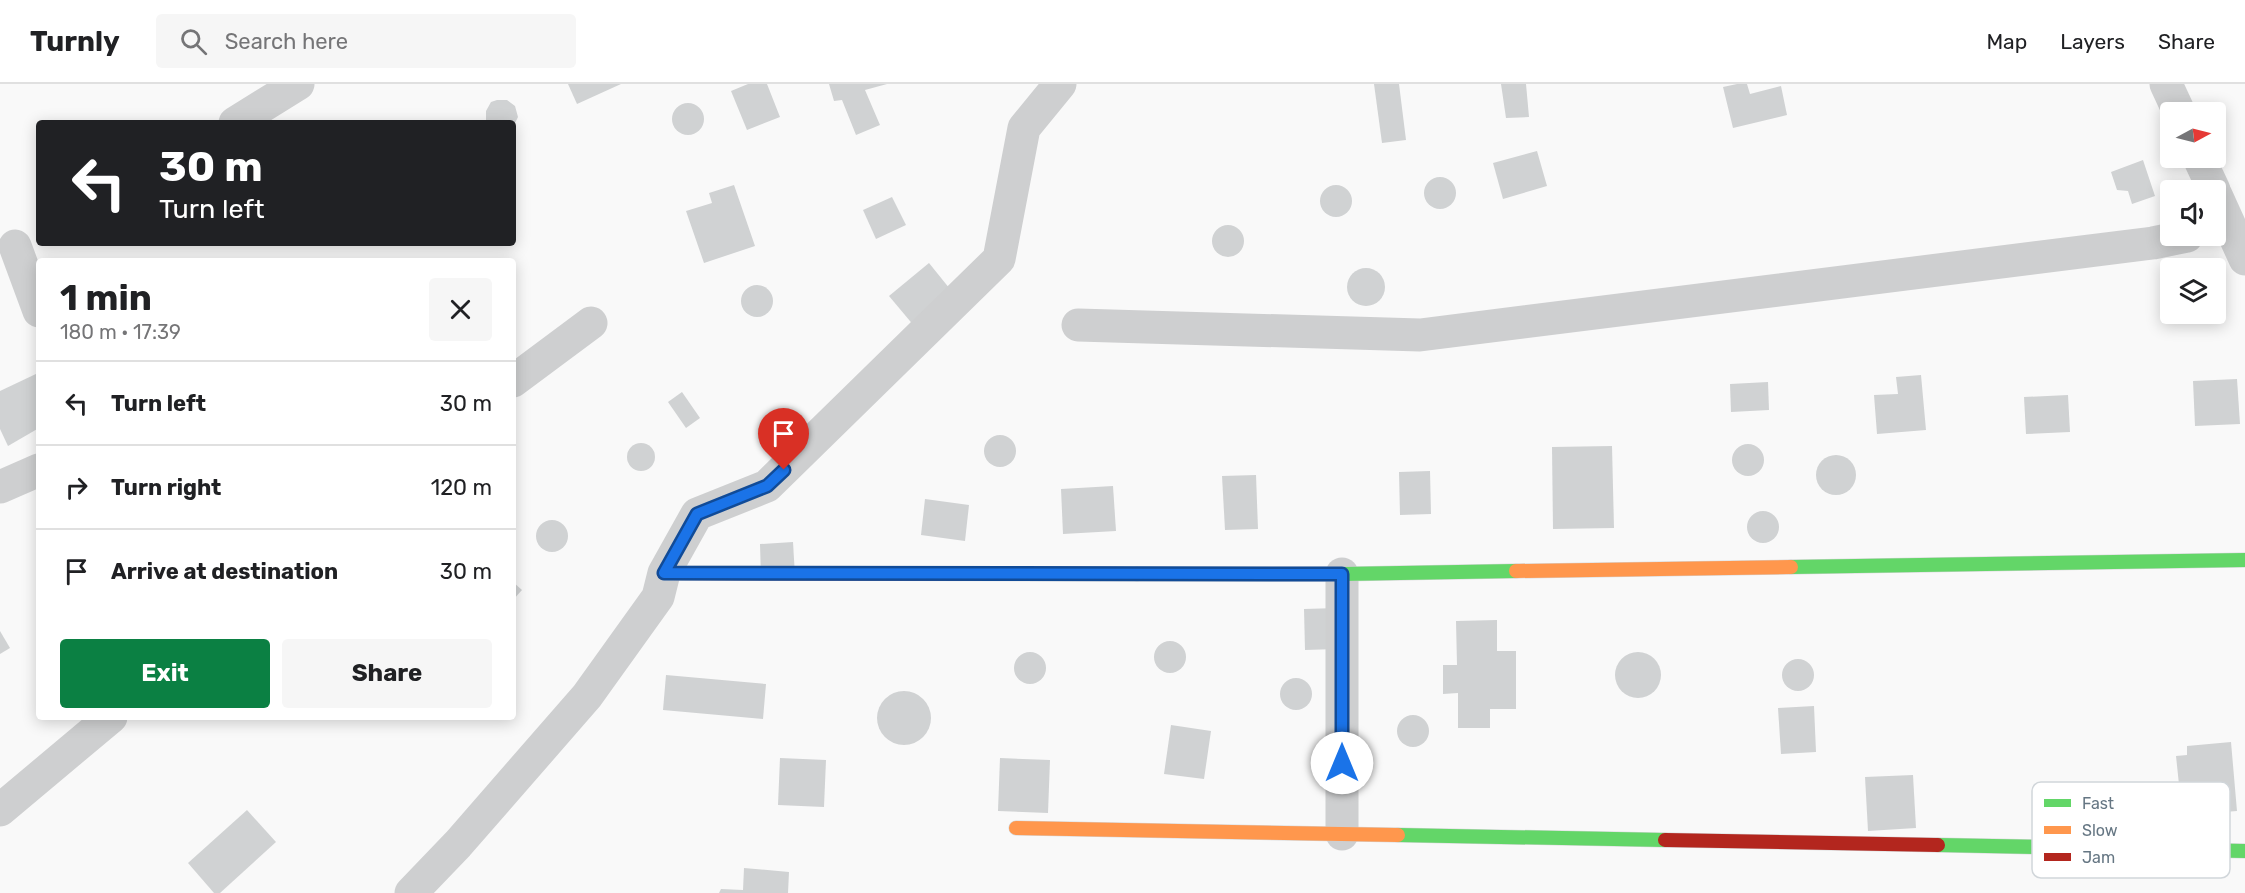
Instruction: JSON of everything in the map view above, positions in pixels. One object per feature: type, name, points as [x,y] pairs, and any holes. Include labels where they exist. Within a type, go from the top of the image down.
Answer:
[{"type":"street","points":[[240,120],[298,84]]},
{"type":"street","points":[[411,893],[458,844],[587,696],[658,597],[664,573],[697,514],[767,486],[999,259],[1024,128],[1060,84]]},
{"type":"street","points":[[2166,84],[2174,102]]},
{"type":"street","points":[[2226,232],[2245,259]]},
{"type":"street","points":[[1078,325],[1420,335],[2160,242]]},
{"type":"street","points":[[18,244],[36,301]]},
{"type":"street","points":[[516,379],[591,323]]},
{"type":"street","points":[[0,487],[36,471]]},
{"type":"street","points":[[664,573],[1342,574],[2245,560]]},
{"type":"street","points":[[1342,574],[1342,834]]},
{"type":"street","points":[[0,810],[107,720]]},
{"type":"street","points":[[1016,828],[2032,847]]},
{"type":"street","points":[[2230,851],[2245,851]]},
{"type":"building","points":[[568,84],[621,84],[577,104]]},
{"type":"building","points":[[748,84],[767,84],[780,117],[747,130],[731,91]]},
{"type":"building","points":[[829,84],[887,84],[865,90],[880,125],[856,135],[842,100],[834,101]]},
{"type":"building","points":[[1374,84],[1399,84],[1406,140],[1382,143]]},
{"type":"building","points":[[1501,84],[1526,84],[1529,117],[1506,118]]},
{"type":"building","points":[[1747,84],[1750,94],[1781,86],[1787,115],[1733,128],[1723,87]]},
{"type":"building","points":[[507,100],[515,106],[518,117],[516,121],[486,120],[486,111],[491,102]]},
{"type":"building","points":[[688,103],[700,107],[704,119],[700,131],[688,135],[676,131],[672,119],[676,107]]},
{"type":"building","points":[[1537,151],[1547,186],[1503,199],[1493,163]]},
{"type":"building","points":[[2143,160],[2155,196],[2132,204],[2128,191],[2117,190],[2111,172]]},
{"type":"building","points":[[1440,177],[1452,181],[1456,193],[1452,205],[1440,209],[1428,205],[1424,193],[1428,181]]},
{"type":"building","points":[[734,185],[755,246],[704,263],[686,211],[712,203],[709,193]]},
{"type":"building","points":[[1336,185],[1348,189],[1352,201],[1348,213],[1336,217],[1324,213],[1320,201],[1324,189]]},
{"type":"building","points":[[892,197],[906,225],[876,239],[863,210]]},
{"type":"building","points":[[1228,225],[1239,230],[1244,241],[1239,252],[1228,257],[1217,252],[1212,241],[1217,230]]},
{"type":"building","points":[[929,263],[954,294],[915,327],[889,296]]},
{"type":"building","points":[[1366,268],[1379,274],[1385,287],[1379,300],[1366,306],[1353,300],[1347,287],[1353,274]]},
{"type":"building","points":[[757,285],[769,289],[773,301],[769,313],[757,317],[745,313],[741,301],[745,289]]},
{"type":"building","points":[[36,374],[36,430],[8,446],[0,429],[0,391]]},
{"type":"building","points":[[1921,375],[1926,430],[1877,434],[1874,395],[1898,394],[1896,377]]},
{"type":"building","points":[[2237,379],[2240,424],[2195,426],[2193,381]]},
{"type":"building","points":[[1768,382],[1769,410],[1731,412],[1730,384]]},
{"type":"building","points":[[682,392],[700,418],[686,428],[668,402]]},
{"type":"building","points":[[2068,395],[2070,432],[2026,434],[2024,397]]},
{"type":"building","points":[[1000,435],[1011,440],[1016,451],[1011,462],[1000,467],[989,462],[984,451],[989,440]]},
{"type":"building","points":[[641,443],[651,447],[655,457],[651,467],[641,471],[631,467],[627,457],[631,447]]},
{"type":"building","points":[[1748,444],[1759,449],[1764,460],[1759,471],[1748,476],[1737,471],[1732,460],[1737,449]]},
{"type":"building","points":[[1612,446],[1614,528],[1553,529],[1552,447]]},
{"type":"building","points":[[1836,455],[1850,461],[1856,475],[1850,489],[1836,495],[1822,489],[1816,475],[1822,461]]},
{"type":"building","points":[[1430,471],[1431,514],[1400,515],[1399,472]]},
{"type":"building","points":[[1256,475],[1258,529],[1225,530],[1222,476]]},
{"type":"building","points":[[1113,486],[1116,531],[1063,534],[1061,489]]},
{"type":"building","points":[[925,499],[969,505],[965,541],[921,535]]},
{"type":"building","points":[[1763,511],[1774,516],[1779,527],[1774,538],[1763,543],[1752,538],[1747,527],[1752,516]]},
{"type":"building","points":[[552,520],[564,524],[568,536],[564,548],[552,552],[540,548],[536,536],[540,524]]},
{"type":"building","points":[[793,542],[795,576],[761,578],[760,544]]},
{"type":"building","points":[[516,585],[522,590],[516,597]]},
{"type":"building","points":[[1337,608],[1337,649],[1305,650],[1304,609]]},
{"type":"building","points":[[1497,620],[1497,651],[1516,651],[1516,709],[1490,709],[1490,728],[1458,728],[1458,693],[1443,694],[1443,665],[1457,665],[1456,621]]},
{"type":"building","points":[[0,631],[10,648],[0,654]]},
{"type":"building","points":[[1170,641],[1182,645],[1186,657],[1182,669],[1170,673],[1158,669],[1154,657],[1158,645]]},
{"type":"building","points":[[1030,652],[1042,656],[1046,668],[1042,680],[1030,684],[1018,680],[1014,668],[1018,656]]},
{"type":"building","points":[[1638,652],[1654,659],[1661,675],[1654,691],[1638,698],[1622,691],[1615,675],[1622,659]]},
{"type":"building","points":[[1798,659],[1810,663],[1814,675],[1810,687],[1798,691],[1786,687],[1782,675],[1786,663]]},
{"type":"building","points":[[666,675],[766,684],[763,719],[663,710]]},
{"type":"building","points":[[1296,678],[1307,683],[1312,694],[1307,705],[1296,710],[1285,705],[1280,694],[1285,683]]},
{"type":"building","points":[[899,691],[909,691],[919,695],[927,703],[931,718],[927,733],[919,741],[909,745],[899,745],[889,741],[881,733],[877,723],[877,713],[881,703],[889,695]]},
{"type":"building","points":[[1814,706],[1816,752],[1781,754],[1778,708]]},
{"type":"building","points":[[1413,715],[1425,719],[1429,731],[1425,743],[1413,747],[1401,743],[1397,731],[1401,719]]},
{"type":"building","points":[[1171,725],[1211,731],[1204,779],[1164,774]]},
{"type":"building","points":[[2231,742],[2237,811],[2230,812],[2230,782],[2179,782],[2176,756],[2187,755],[2187,746]]},
{"type":"building","points":[[780,758],[826,760],[824,807],[778,805]]},
{"type":"building","points":[[1000,758],[1050,760],[1048,813],[998,811]]},
{"type":"building","points":[[1913,775],[1916,828],[1868,831],[1865,777]]},
{"type":"building","points":[[247,810],[276,842],[220,893],[214,893],[188,863]]},
{"type":"building","points":[[744,868],[789,872],[788,893],[719,893],[721,889],[743,890]]},
{"type":"traffic: fast","points":[[1791,567],[2245,560]]},
{"type":"traffic: fast","points":[[1137,574],[1516,571]]},
{"type":"traffic: fast","points":[[1398,835],[1665,840]]},
{"type":"traffic: fast","points":[[1938,845],[2032,847]]},
{"type":"traffic: fast","points":[[2230,851],[2245,851]]},
{"type":"traffic: slow","points":[[1516,571],[1791,567]]},
{"type":"traffic: slow","points":[[1016,828],[1398,835]]},
{"type":"traffic: jam","points":[[664,573],[1137,574]]},
{"type":"traffic: jam","points":[[1665,840],[1938,845]]},
{"type":"route","points":[[784,470],[767,486],[697,514],[664,573],[1342,574],[1342,763]]}]
